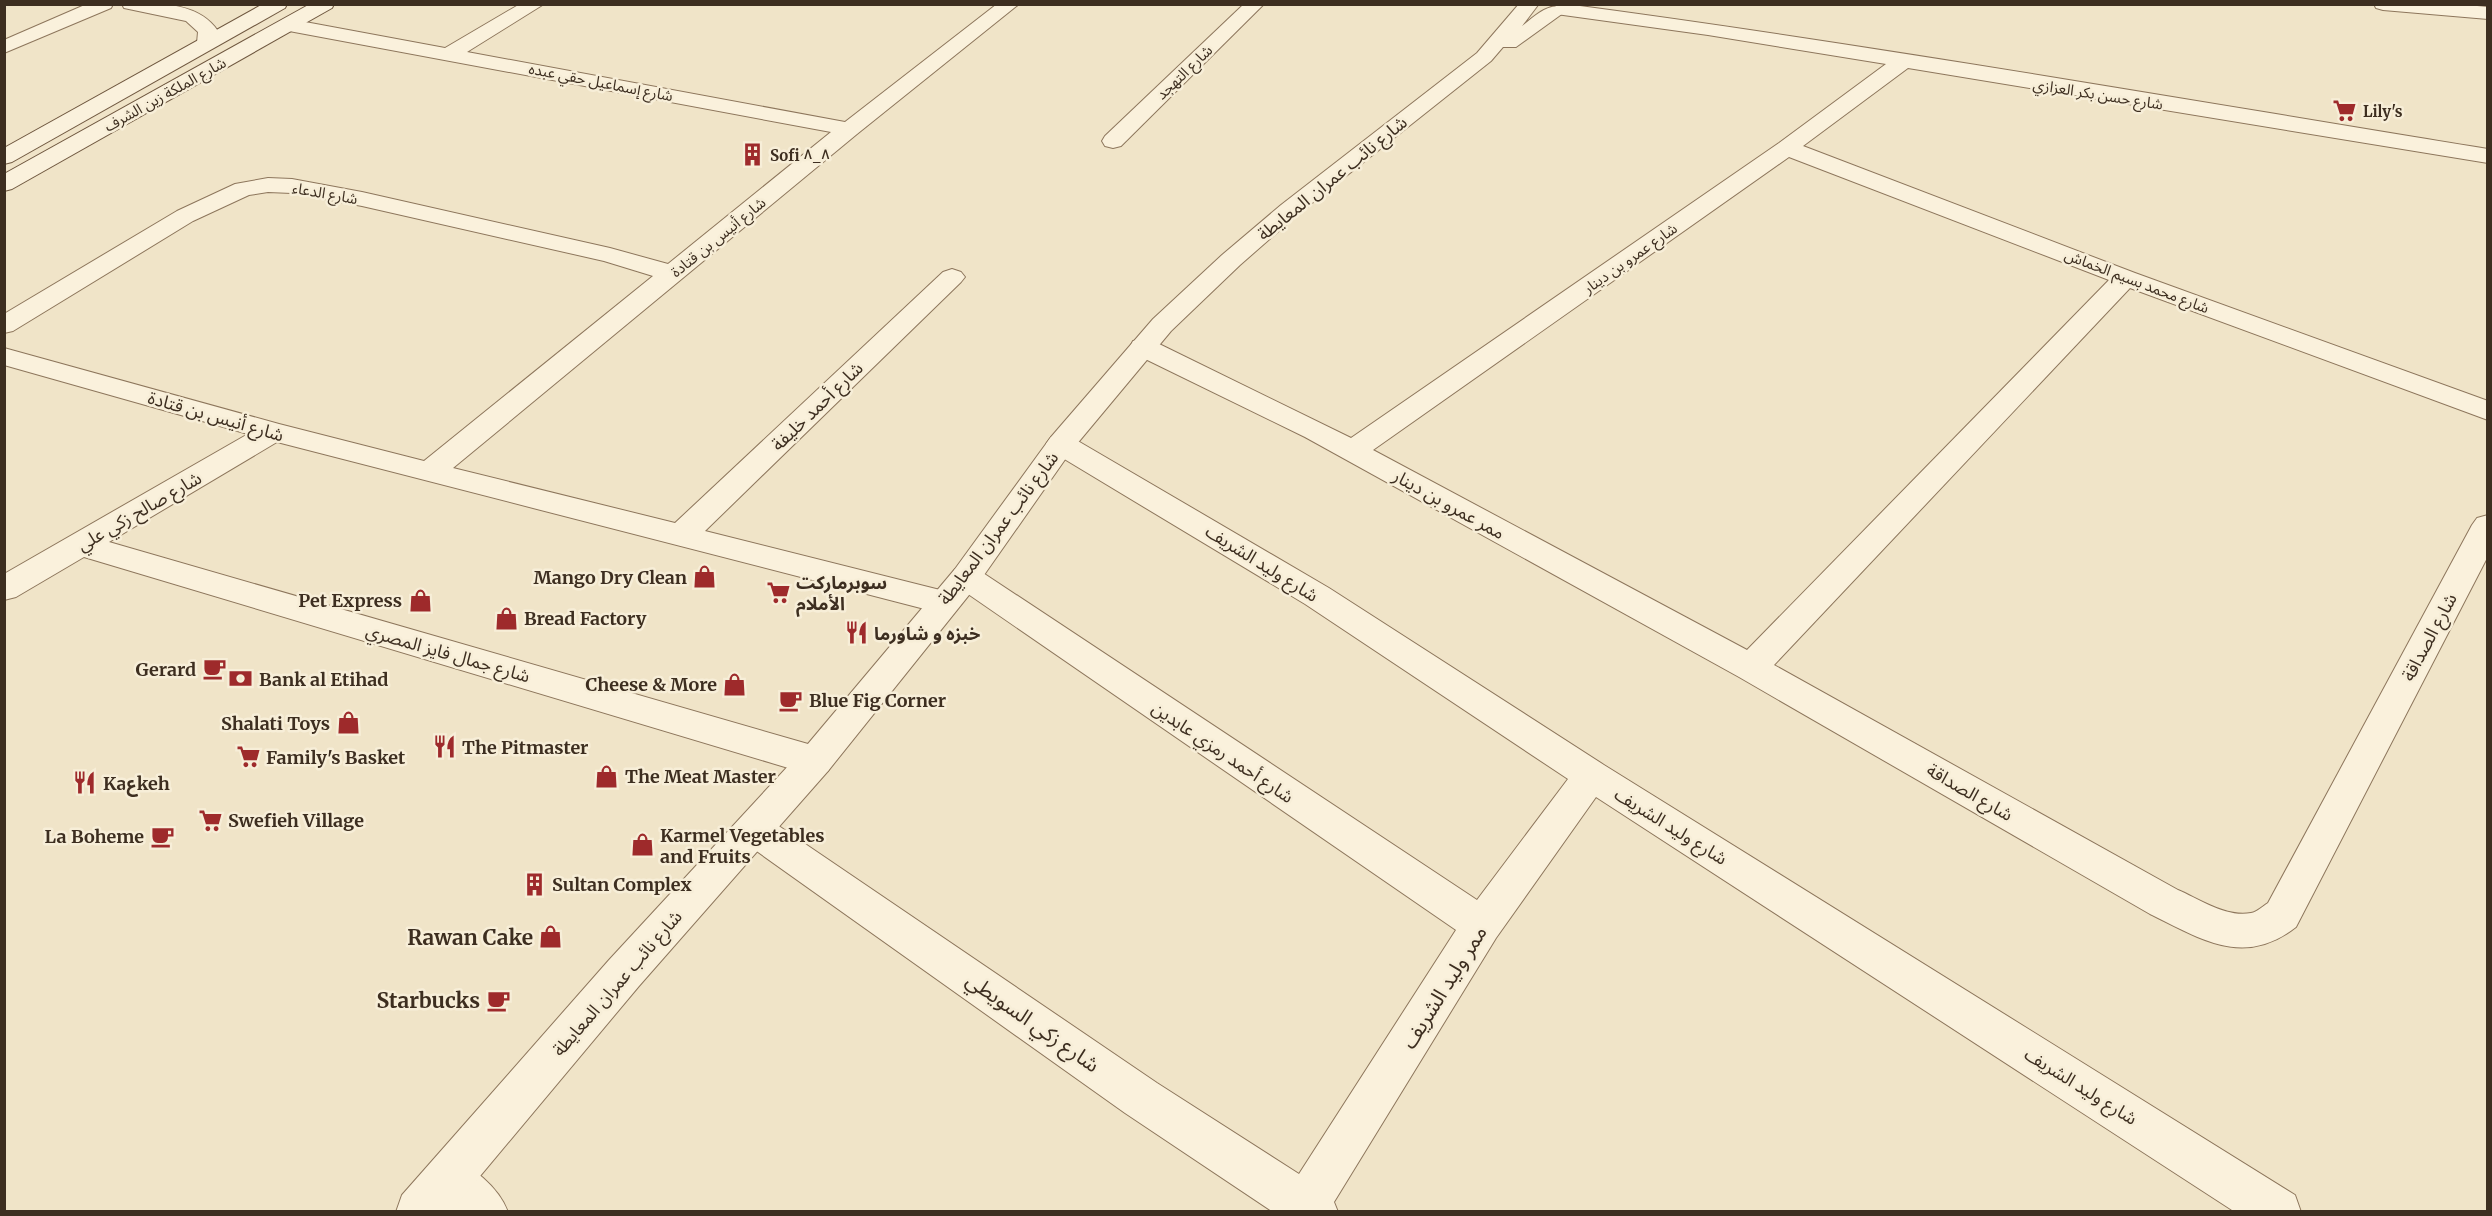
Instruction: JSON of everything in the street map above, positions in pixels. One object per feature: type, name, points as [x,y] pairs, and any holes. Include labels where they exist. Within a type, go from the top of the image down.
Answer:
[{"type":"street","points":[[4,47],[104,4]]},
{"type":"street","points":[[131,4],[200,14],[208,31],[207,43]]},
{"type":"street","name":"شارع الملكة زين الشرف","points":[[4,157],[278,4]]},
{"type":"street","name":"شارع الملكة زين الشرف","points":[[4,184],[324,4]]},
{"type":"street","points":[[449,54],[535,4]]},
{"type":"street","name":"شارع التهجد","points":[[1113,141],[1255,4]]},
{"type":"street","name":"شارع حسن بكر العزازي","points":[[1614,4],[1708,29]]},
{"type":"street","points":[[2384,4],[2486,14]]},
{"type":"street","name":"شارع أنيس بن قتادة","points":[[429,472],[1004,5]]},
{"type":"street","name":"شارع حسن بكر العزازي","points":[[1529,5],[1540,10],[1563,9],[1905,60],[2029,83],[2487,156]]},
{"type":"street","name":"شارع نائب عمران المعايطة","points":[[1484,57],[1529,5]]},
{"type":"street","name":"شارع نائب عمران المعايطة","points":[[433,1195],[624,973],[815,761],[955,590],[1061,444],[1162,325],[1289,210],[1484,57],[1526,34],[1563,9]]},
{"type":"street","name":"شارع إسماعيل حقي عبده","points":[[290,25],[849,129]]},
{"type":"street","name":"شارع عمرو بن دينار","points":[[1352,451],[1787,148],[1905,60]]},
{"type":"street","name":"شارع محمد بسيم الخماش","points":[[1787,148],[2126,278],[2487,411]]},
{"type":"street","name":"شارع الدعاء","points":[[4,325],[185,216],[243,189],[268,185],[319,190],[406,209],[610,255],[674,274]]},
{"type":"street","name":"شارع أحمد خليفة","points":[[682,535],[952,277]]},
{"type":"street","points":[[1751,668],[2126,278]]},
{"type":"street","name":"ممر عمرو بن دينار","points":[[1143,348],[1280,413],[1751,668]]},
{"type":"street","name":"شارع أنيس بن قتادة","points":[[4,356],[273,432],[682,535],[955,590]]},
{"type":"street","name":"شارع صالح زكي علي","points":[[4,589],[273,432]]},
{"type":"street","name":"شارع وليد الشريف","points":[[1061,444],[1317,596],[1592,776],[2278,1212]]},
{"type":"street","name":"شارع الصداقة","points":[[1751,668],[2164,902],[2217,926],[2250,932],[2271,924],[2282,915],[2487,525]]},
{"type":"street","name":"شارع جمال فايز المصري","points":[[82,545],[815,761]]},
{"type":"street","name":"شارع أحمد رمزي عابدين","points":[[955,590],[1482,925]]},
{"type":"street","name":"ممر وليد الشريف","points":[[1310,1208],[1482,925],[1592,776]]},
{"type":"street","name":"شارع زكي السويطي","points":[[754,829],[1132,1091],[1310,1208]]},
{"type":"street","points":[[433,1195],[485,1212]]},
{"type":"place","name":"Lily's","points":[[2345,111]]},
{"type":"place","name":"Sofi ^_^","points":[[752,155]]},
{"type":"place","name":"Mango Dry Clean","points":[[705,577]]},
{"type":"place","name":"سوبرماركت الأملام","points":[[778,592]]},
{"type":"place","name":"Pet Express","points":[[420,600]]},
{"type":"place","name":"Bread Factory","points":[[506,618]]},
{"type":"place","name":"خبزه و شاورما","points":[[856,633]]},
{"type":"place","name":"Gerard","points":[[214,669]]},
{"type":"place","name":"Bank al Etihad","points":[[241,679]]},
{"type":"place","name":"Cheese & More","points":[[735,684]]},
{"type":"place","name":"Blue Fig Corner","points":[[791,700]]},
{"type":"place","name":"Shalati Toys","points":[[348,723]]},
{"type":"place","name":"The Pitmaster","points":[[444,747]]},
{"type":"place","name":"Family's Basket","points":[[248,757]]},
{"type":"place","name":"The Meat Master","points":[[607,776]]},
{"type":"place","name":"Kaعkeh","points":[[85,783]]},
{"type":"place","name":"Swefieh Village","points":[[210,820]]},
{"type":"place","name":"La Boheme","points":[[162,836]]},
{"type":"place","name":"Karmel Vegetables and Fruits","points":[[642,845]]},
{"type":"place","name":"Sultan Complex","points":[[534,884]]},
{"type":"place","name":"Rawan Cake","points":[[551,937]]},
{"type":"place","name":"Starbucks","points":[[498,1000]]}]
